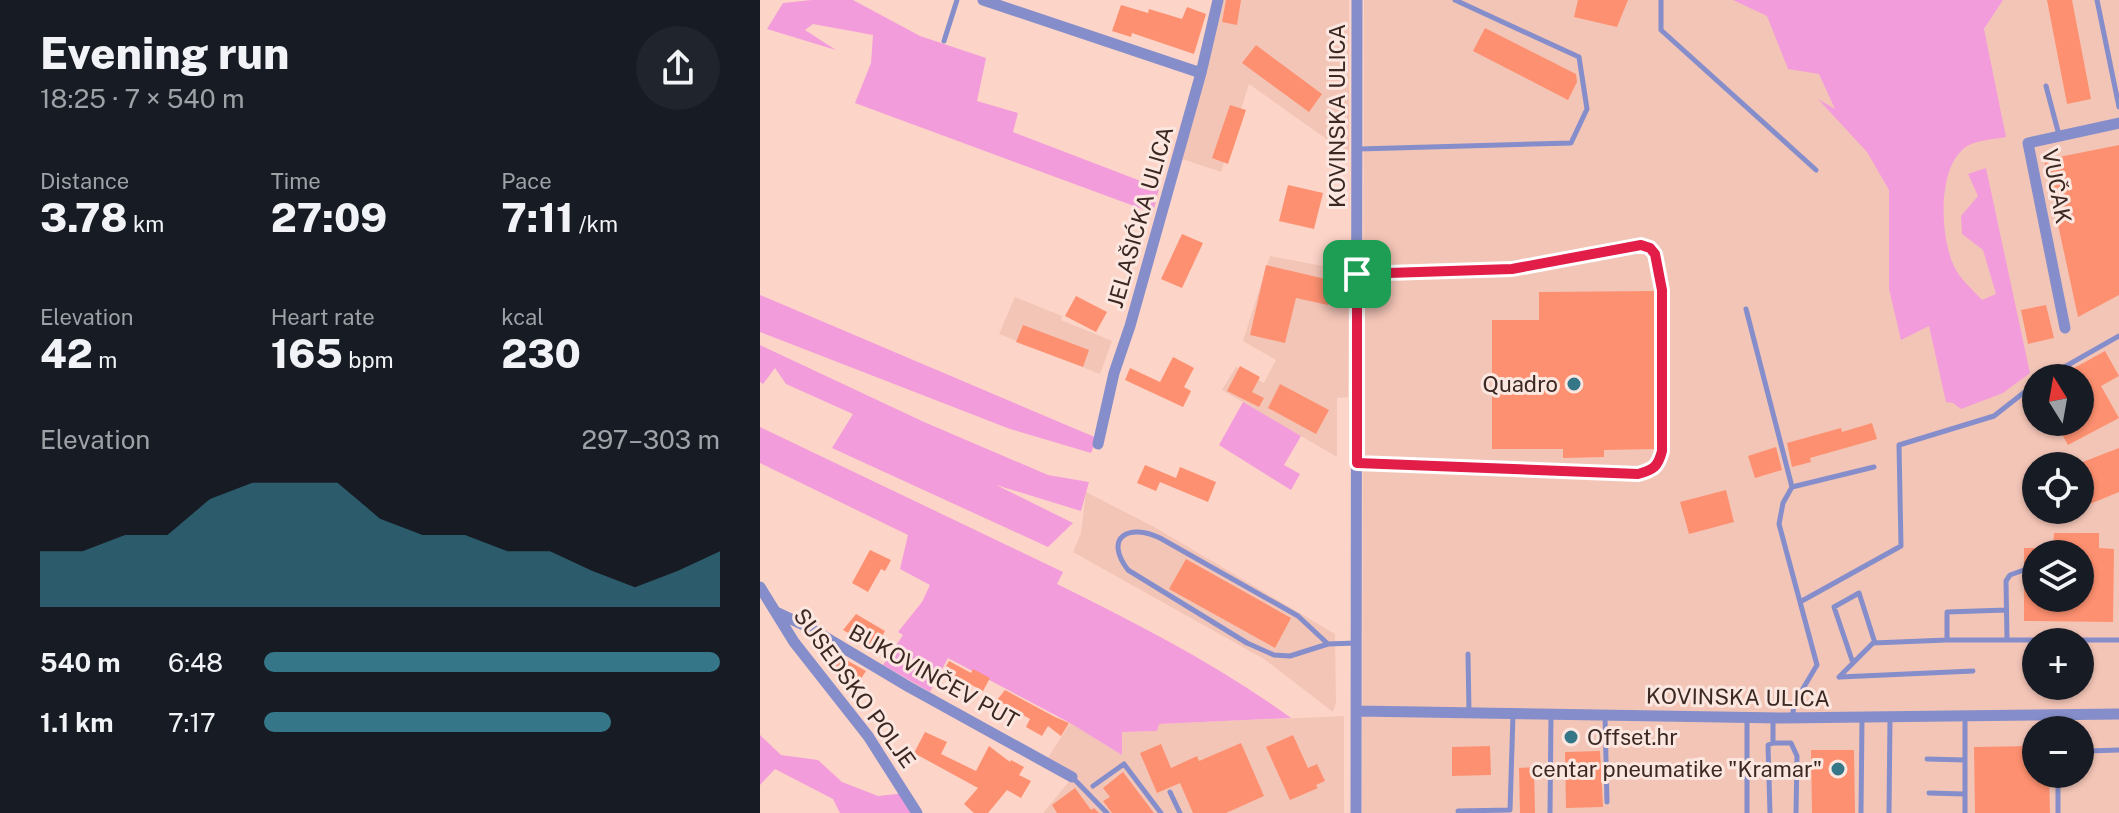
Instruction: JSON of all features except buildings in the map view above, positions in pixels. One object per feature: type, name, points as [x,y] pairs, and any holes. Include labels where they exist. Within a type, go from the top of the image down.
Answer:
[{"type":"street","points":[[983,0],[1201,73]]},
{"type":"street","name":"JELAŠIĆKA ULICA","points":[[1098,444],[1114,373],[1201,73],[1218,0]]},
{"type":"street","name":"KOVINSKA ULICA","points":[[1356,813],[1357,0]]},
{"type":"street","name":"VUČAK","points":[[2065,328],[2028,143],[2119,123]]},
{"type":"street","name":"SUSEDSKO POLJE","points":[[760,587],[794,642],[868,736],[917,813]]},
{"type":"street","name":"BUKOVINČEV PUT","points":[[776,612],[810,628],[1072,777]]},
{"type":"street","name":"KOVINSKA ULICA","points":[[1357,711],[1747,718],[2119,714]]},
{"type":"lane","points":[[944,41],[957,0]]},
{"type":"lane","points":[[1357,149],[1571,143],[1587,109],[1579,57],[1455,0]]},
{"type":"lane","points":[[1661,0],[1661,30],[1816,170]]},
{"type":"lane","points":[[2097,0],[2119,107]]},
{"type":"lane","points":[[2046,86],[2059,136]]},
{"type":"lane","points":[[1357,274],[1512,269],[1641,245],[1650,248],[1655,254],[1662,290],[1662,451],[1653,470],[1638,474],[1357,463]]},
{"type":"lane","points":[[1746,309],[1792,487],[1783,503],[1779,524],[1817,665],[1795,702],[1792,718]]},
{"type":"lane","points":[[2070,364],[2119,336]]},
{"type":"lane","points":[[1800,602],[1901,546],[1899,445],[1994,416],[2022,394]]},
{"type":"lane","points":[[1792,487],[1874,467]]},
{"type":"lane","points":[[1328,644],[1298,616],[1145,530],[1134,530],[1122,536],[1118,543],[1117,551],[1128,570],[1247,643],[1274,655],[1290,656],[1328,644],[1357,643]]},
{"type":"lane","points":[[2007,639],[2006,581],[2010,575],[2022,571]]},
{"type":"lane","points":[[1853,663],[1834,607],[1859,593],[1875,643]]},
{"type":"lane","points":[[1947,640],[1947,612],[2006,610]]},
{"type":"lane","points":[[1973,671],[1839,677],[1875,643],[2119,640]]},
{"type":"lane","points":[[1468,654],[1469,713]]},
{"type":"lane","points":[[1458,811],[1510,810],[1513,714]]},
{"type":"lane","points":[[1550,813],[1551,714]]},
{"type":"lane","points":[[1605,715],[1607,802]]},
{"type":"lane","points":[[1965,716],[1965,813]]},
{"type":"lane","points":[[1861,813],[1862,717]]},
{"type":"lane","points":[[1889,813],[1890,717]]},
{"type":"lane","points":[[1747,718],[1747,813]]},
{"type":"lane","points":[[1773,718],[1773,743]]},
{"type":"lane","points":[[1770,813],[1768,745],[1773,743],[1791,743],[1797,756],[1796,813]]},
{"type":"lane","points":[[2094,751],[2119,750]]},
{"type":"lane","points":[[1927,759],[1965,760]]},
{"type":"lane","points":[[1093,786],[1124,764],[1161,813]]},
{"type":"lane","points":[[1072,777],[1107,813]]},
{"type":"lane","points":[[2058,788],[2058,813]]},
{"type":"lane","points":[[1170,792],[1180,813]]},
{"type":"lane","points":[[1929,793],[1965,794]]},
{"type":"shaded area","points":[[853,0],[920,36],[986,58],[977,101],[1018,113],[1013,132],[1159,188],[1153,213],[855,103],[871,63],[873,35],[813,24],[805,30],[836,50],[767,29],[783,3]]},
{"type":"shaded area","points":[[1222,0],[1349,0],[1349,155],[1249,84],[1221,172],[1182,159]]},
{"type":"shaded area","points":[[1364,0],[1811,0],[1968,54],[2003,0],[2119,0],[2119,813],[1362,813]]},
{"type":"shaded area","points":[[1733,0],[2003,0],[1984,29],[2006,137],[1973,143],[1958,154],[1946,184],[1944,220],[1949,253],[1956,270],[1982,300],[1996,294],[1983,250],[1962,234],[1961,216],[1978,196],[1968,174],[1986,168],[2028,364],[2022,364],[2022,379],[2003,393],[1961,409],[1946,402],[1929,326],[1901,340],[1889,289],[1889,190],[1867,152],[1818,99],[1835,109],[1819,74],[1788,69],[1767,16]]},
{"type":"shaded area","points":[[1270,256],[1349,271],[1348,397],[1337,398],[1337,457],[1222,390],[1236,367],[1264,383],[1276,360],[1243,341]]},
{"type":"shaded area","points":[[760,295],[1097,438],[1091,453],[1010,429],[760,332]]},
{"type":"shaded area","points":[[1015,297],[1112,341],[1100,374],[999,334]]},
{"type":"shaded area","points":[[760,345],[924,422],[1048,475],[1089,482],[1081,511],[996,485],[1073,523],[1048,547],[832,448],[853,414],[786,384],[775,368],[763,384],[760,382]]},
{"type":"shaded area","points":[[1243,402],[1301,436],[1284,465],[1300,474],[1291,490],[1219,445]]},
{"type":"shaded area","points":[[760,427],[1063,572],[1057,584],[1206,663],[1291,718],[1159,724],[1157,731],[1122,732],[1122,755],[1070,723],[948,658],[930,692],[883,665],[903,635],[898,632],[922,602],[930,585],[900,569],[908,535],[760,463]]},
{"type":"shaded area","points":[[1086,492],[1156,528],[1335,634],[1336,703],[1333,712],[1264,659],[1073,552],[1081,533]]},
{"type":"shaded area","points":[[1344,716],[1344,813],[1043,813],[1072,778],[1044,764],[1070,723],[1121,754],[1122,732],[1157,731],[1158,724]]},
{"type":"shaded area","points":[[760,735],[781,755],[818,760],[842,782],[878,796],[906,793],[915,813],[840,813],[833,799],[775,769],[760,785]]},
{"type":"place","name":"Quadro","points":[[1574,384]]},
{"type":"place","name":"Offset.hr","points":[[1571,737]]},
{"type":"place","name":"centar pneumatike \"Kramar\"","points":[[1838,769]]},
{"type":"route","points":[[1641,245],[1650,248],[1655,254],[1662,290],[1662,451],[1659,462],[1653,470],[1638,474],[1357,463],[1357,274],[1512,269],[1641,245]]}]
